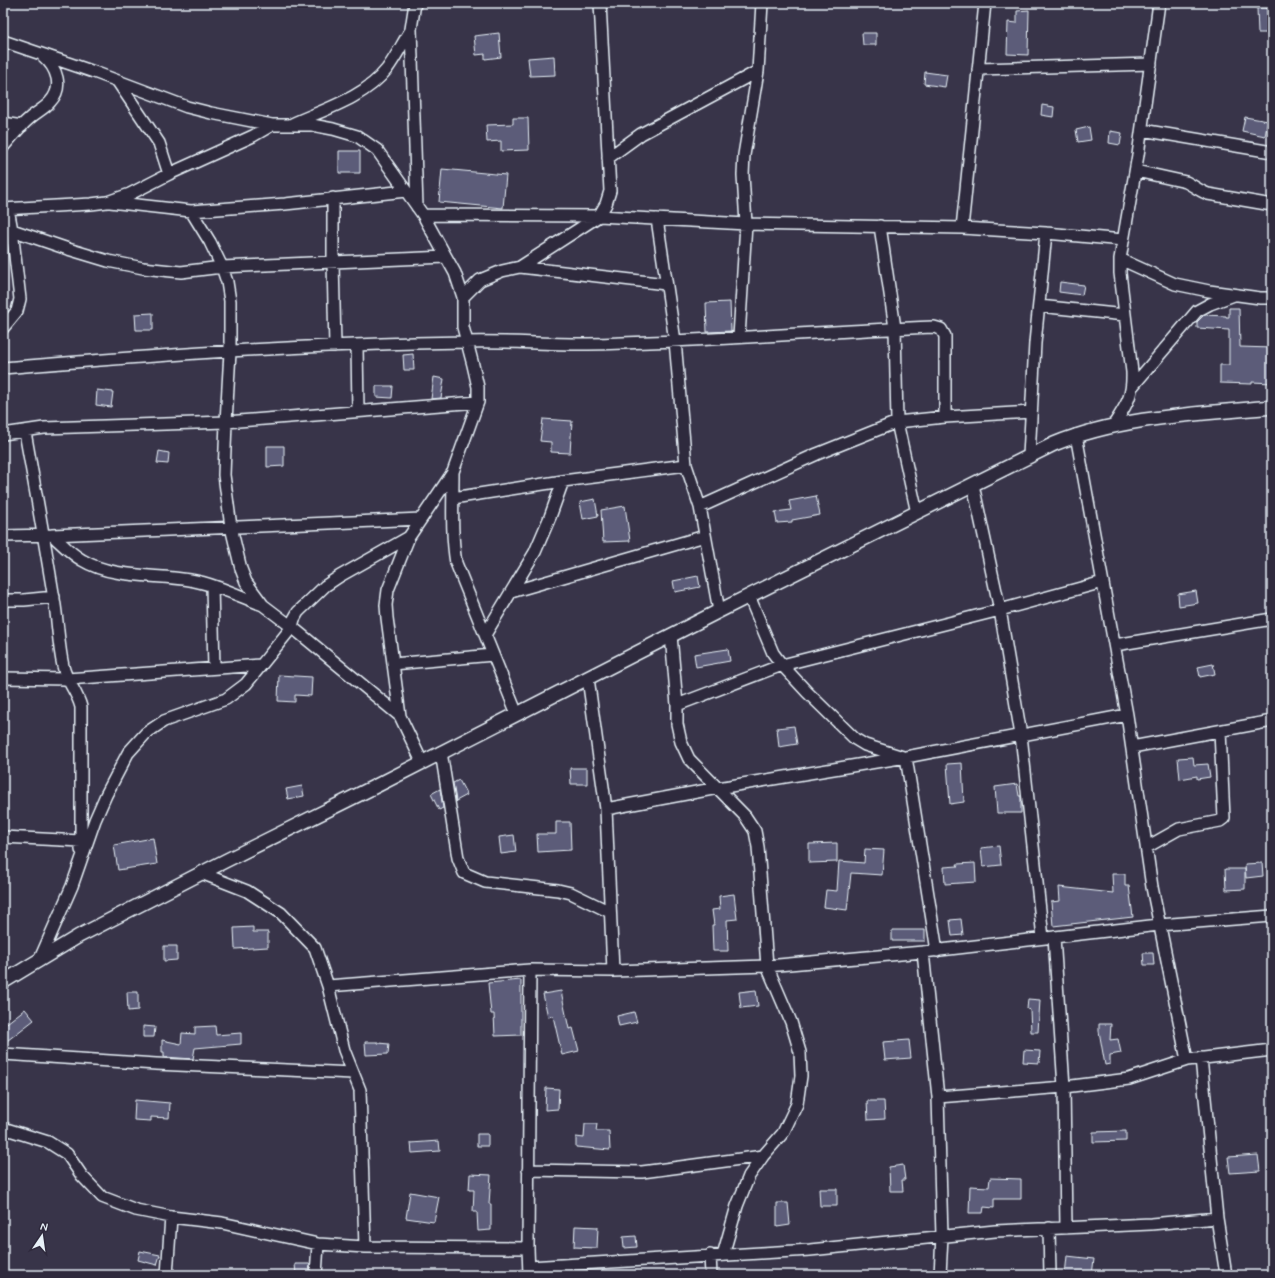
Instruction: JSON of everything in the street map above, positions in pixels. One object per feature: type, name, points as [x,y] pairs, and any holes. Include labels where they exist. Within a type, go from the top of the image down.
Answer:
[{"type":"street","points":[[415,3],[411,29],[420,211]]},
{"type":"street","points":[[520,267],[599,216],[606,204],[610,191],[600,3]]},
{"type":"street","points":[[739,337],[746,224],[744,155],[758,71],[762,3]]},
{"type":"street","points":[[962,228],[985,3]]},
{"type":"street","points":[[1113,426],[1128,402],[1132,387],[1132,372],[1120,273],[1120,259],[1136,171],[1159,3]]},
{"type":"street","points":[[289,125],[358,94],[373,84],[387,69],[411,29]]},
{"type":"street","points":[[3,41],[187,107],[272,125],[312,125],[357,136],[378,150],[420,211],[455,273],[463,297],[463,326],[478,387],[478,402],[453,472],[409,537],[388,590],[386,605],[387,618],[400,716],[422,762]]},
{"type":"street","points":[[3,147],[15,132],[51,101],[58,88],[56,71],[50,62],[41,55]]},
{"type":"street","points":[[978,69],[1151,64]]},
{"type":"street","points":[[608,158],[641,134],[758,71]]},
{"type":"street","points":[[118,82],[159,143],[169,174]]},
{"type":"street","points":[[3,124],[22,126]]},
{"type":"street","points":[[108,202],[130,194],[169,174],[253,136],[272,125]]},
{"type":"street","points":[[1142,130],[1272,152]]},
{"type":"street","points":[[1136,171],[1186,182],[1199,191],[1208,194],[1272,205]]},
{"type":"street","points":[[3,328],[17,311],[20,299],[12,230],[5,209],[108,202],[190,211],[286,204],[406,191]]},
{"type":"street","points":[[333,198],[335,346]]},
{"type":"street","points":[[190,211],[210,242],[222,267],[227,282],[230,301],[230,352],[224,475],[231,527],[241,569],[246,582],[263,605],[400,716]]},
{"type":"street","points":[[420,211],[599,216],[746,224],[962,228],[1046,233],[1123,240]]},
{"type":"street","points":[[657,219],[675,340],[686,465],[700,508],[719,611]]},
{"type":"street","points":[[880,226],[896,328],[897,422],[917,513]]},
{"type":"street","points":[[12,230],[108,261],[143,268],[181,272],[222,267],[446,257]]},
{"type":"street","points":[[1029,456],[1035,343],[1046,233]]},
{"type":"street","points":[[1120,259],[1175,284],[1209,291],[1260,298],[1272,298]]},
{"type":"street","points":[[463,297],[480,280],[502,271],[520,267],[666,284]]},
{"type":"street","points":[[1132,387],[1197,311],[1210,304],[1236,294]]},
{"type":"street","points":[[1260,298],[1272,304]]},
{"type":"street","points":[[1038,306],[1125,315]]},
{"type":"street","points":[[3,368],[109,359],[357,345],[467,342],[587,344],[934,327],[941,329],[945,336],[945,417]]},
{"type":"street","points":[[357,345],[358,411]]},
{"type":"street","points":[[3,434],[25,432],[44,428],[226,422],[478,402]]},
{"type":"street","points":[[3,982],[79,936],[201,873],[1029,456],[1076,435],[1113,426],[1172,416],[1272,407]]},
{"type":"street","points":[[700,508],[816,454],[897,422],[945,417],[1031,412]]},
{"type":"street","points":[[25,432],[48,535],[63,666],[67,679],[78,696],[81,707],[81,859]]},
{"type":"street","points":[[1076,435],[1127,715],[1152,887],[1187,1060]]},
{"type":"street","points":[[453,498],[563,481],[686,465]]},
{"type":"street","points":[[453,472],[452,527],[456,563],[517,714]]},
{"type":"street","points":[[485,635],[538,547],[563,481]]},
{"type":"street","points":[[973,485],[1000,610],[1021,735],[1048,938],[1064,1087],[1066,1228]]},
{"type":"street","points":[[3,536],[421,519]]},
{"type":"street","points":[[48,535],[81,560],[95,567],[111,571],[190,580],[212,586],[263,605]]},
{"type":"street","points":[[511,592],[705,536]]},
{"type":"street","points":[[38,961],[72,886],[95,820],[128,753],[146,733],[164,721],[226,699],[246,684],[292,627],[298,612],[325,586],[409,537]]},
{"type":"street","points":[[677,705],[782,665],[1000,610],[1103,582]]},
{"type":"street","points":[[212,586],[214,668]]},
{"type":"street","points":[[749,596],[773,653],[807,692],[855,739],[865,744],[906,757]]},
{"type":"street","points":[[3,600],[24,600],[54,597]]},
{"type":"street","points":[[1114,645],[1272,619]]},
{"type":"street","points":[[670,636],[677,705],[677,724],[681,742],[689,759],[745,816],[755,831],[758,847],[767,966],[791,1022],[800,1052],[801,1076],[797,1104],[783,1133],[763,1156],[749,1176],[737,1206],[723,1255]]},
{"type":"street","points":[[393,664],[493,655]]},
{"type":"street","points":[[3,678],[67,679],[261,665]]},
{"type":"street","points":[[588,678],[606,809],[613,971]]},
{"type":"street","points":[[606,809],[718,788],[906,757],[1127,715]]},
{"type":"street","points":[[1132,747],[1272,721]]},
{"type":"street","points":[[1147,847],[1179,829],[1220,821],[1224,818],[1220,731]]},
{"type":"street","points":[[441,752],[458,858],[464,873],[485,882],[558,890],[571,893],[610,912]]},
{"type":"street","points":[[906,757],[937,951]]},
{"type":"street","points":[[3,837],[81,841]]},
{"type":"street","points":[[201,873],[247,891],[281,913],[315,948],[328,986],[344,1050],[360,1090],[365,1247]]},
{"type":"street","points":[[328,986],[530,970],[613,971],[767,966],[937,951],[1159,925],[1272,916]]},
{"type":"street","points":[[923,952],[938,1097],[942,1236],[940,1275]]},
{"type":"street","points":[[530,970],[528,1170],[529,1271],[723,1255],[810,1250],[995,1231],[1152,1224],[1217,1218]]},
{"type":"street","points":[[938,1097],[1064,1087],[1129,1079],[1187,1060],[1272,1050]]},
{"type":"street","points":[[3,1054],[156,1064],[353,1073]]},
{"type":"street","points":[[1201,1058],[1217,1218],[1226,1275]]},
{"type":"street","points":[[3,1128],[48,1142],[67,1154],[82,1176],[102,1197],[136,1210],[171,1217],[222,1224],[318,1244],[365,1247],[528,1248]]},
{"type":"street","points":[[528,1170],[642,1172],[763,1156]]},
{"type":"street","points":[[167,1275],[171,1217]]},
{"type":"street","points":[[1049,1228],[1050,1275]]},
{"type":"street","points":[[316,1275],[318,1244]]},
{"type":"street","points":[[710,1256],[711,1275]]},
{"type":"building","points":[[1257,8],[1267,8],[1268,33],[1258,33]]},
{"type":"building","points":[[1029,10],[1028,55],[1007,54],[1008,22],[1017,23],[1017,11]]},
{"type":"building","points":[[499,33],[501,57],[485,59],[485,54],[476,55],[474,36]]},
{"type":"building","points":[[862,33],[876,33],[876,45],[863,45]]},
{"type":"building","points":[[554,56],[555,75],[530,76],[528,58]]},
{"type":"building","points":[[925,72],[947,75],[945,87],[924,84]]},
{"type":"building","points":[[1042,105],[1054,107],[1053,117],[1041,115]]},
{"type":"building","points":[[1245,117],[1268,121],[1265,136],[1242,131]]},
{"type":"building","points":[[513,118],[528,118],[529,150],[501,151],[501,141],[487,142],[486,125],[513,124]]},
{"type":"building","points":[[1089,127],[1091,140],[1078,142],[1076,130]]},
{"type":"building","points":[[1110,131],[1122,133],[1120,145],[1109,143]]},
{"type":"building","points":[[339,151],[360,151],[360,173],[339,173]]},
{"type":"building","points":[[442,169],[506,175],[503,208],[439,202]]},
{"type":"building","points":[[1060,282],[1084,285],[1082,295],[1059,292]]},
{"type":"building","points":[[730,302],[731,331],[707,332],[706,303]]},
{"type":"building","points":[[1229,308],[1239,308],[1240,347],[1272,348],[1272,383],[1220,383],[1220,365],[1229,365],[1229,330],[1197,328],[1197,322],[1204,315],[1229,317]]},
{"type":"building","points":[[153,313],[153,330],[136,330],[135,314]]},
{"type":"building","points":[[413,354],[414,370],[404,370],[403,355]]},
{"type":"building","points":[[434,377],[444,379],[441,398],[431,399]]},
{"type":"building","points":[[376,386],[393,386],[392,398],[376,397]]},
{"type":"building","points":[[97,390],[113,392],[111,407],[96,405]]},
{"type":"building","points":[[543,419],[572,421],[570,453],[551,452],[551,442],[540,441]]},
{"type":"building","points":[[267,446],[284,446],[284,466],[267,467]]},
{"type":"building","points":[[159,451],[169,453],[168,464],[157,463]]},
{"type":"building","points":[[816,496],[820,515],[792,520],[792,522],[777,523],[775,512],[791,510],[789,501]]},
{"type":"building","points":[[595,499],[598,516],[583,519],[580,502]]},
{"type":"building","points":[[625,506],[630,541],[603,542],[601,510]]},
{"type":"building","points":[[698,576],[700,587],[675,592],[673,581]]},
{"type":"building","points":[[1196,591],[1198,603],[1179,606],[1178,594]]},
{"type":"building","points":[[728,649],[730,661],[696,667],[694,654]]},
{"type":"building","points":[[1213,664],[1215,674],[1200,677],[1198,667]]},
{"type":"building","points":[[279,675],[312,677],[311,696],[295,695],[295,702],[278,701]]},
{"type":"building","points":[[794,726],[797,744],[779,747],[777,728]]},
{"type":"building","points":[[1193,757],[1194,765],[1208,764],[1210,777],[1197,779],[1197,776],[1180,779],[1178,758]]},
{"type":"building","points":[[962,763],[964,802],[950,804],[947,764]]},
{"type":"building","points":[[570,768],[587,768],[587,784],[571,784]]},
{"type":"building","points":[[459,780],[467,795],[456,801],[453,783]]},
{"type":"building","points":[[1017,784],[1019,796],[1021,796],[1021,813],[997,813],[995,787]]},
{"type":"building","points":[[302,786],[304,796],[288,799],[286,789]]},
{"type":"building","points":[[440,789],[443,808],[439,810],[431,794]]},
{"type":"building","points":[[556,822],[570,822],[571,850],[538,852],[537,834],[556,834]]},
{"type":"building","points":[[514,835],[516,852],[501,854],[499,837]]},
{"type":"building","points":[[153,838],[157,864],[118,870],[114,845]]},
{"type":"building","points":[[837,843],[837,862],[809,863],[809,844]]},
{"type":"building","points":[[999,846],[1001,865],[983,867],[981,848]]},
{"type":"building","points":[[865,849],[884,850],[882,875],[851,873],[847,910],[824,907],[826,890],[837,891],[839,861],[864,863]]},
{"type":"building","points":[[975,863],[976,882],[945,884],[944,867],[958,866],[957,864]]},
{"type":"building","points":[[1262,863],[1263,876],[1246,878],[1245,864]]},
{"type":"building","points":[[1225,869],[1245,869],[1245,889],[1226,890]]},
{"type":"building","points":[[1112,874],[1125,874],[1125,886],[1129,886],[1133,917],[1053,926],[1051,902],[1060,901],[1059,887],[1113,893]]},
{"type":"building","points":[[734,894],[737,919],[727,920],[728,951],[713,951],[712,925],[714,925],[712,910],[720,909],[719,896]]},
{"type":"building","points":[[961,919],[963,935],[952,936],[950,920]]},
{"type":"building","points":[[253,927],[253,932],[268,932],[268,947],[235,949],[234,928]]},
{"type":"building","points":[[892,930],[925,930],[925,941],[892,941]]},
{"type":"building","points":[[164,946],[177,946],[177,960],[164,961]]},
{"type":"building","points":[[1143,953],[1153,953],[1154,965],[1144,965]]},
{"type":"building","points":[[521,980],[521,1035],[495,1036],[494,1014],[491,1014],[488,983]]},
{"type":"building","points":[[756,990],[758,1006],[741,1008],[739,992]]},
{"type":"building","points":[[561,991],[569,1029],[573,1028],[579,1051],[562,1055],[553,1016],[548,1017],[543,994]]},
{"type":"building","points":[[127,992],[138,992],[138,1010],[128,1011]]},
{"type":"building","points":[[1028,999],[1040,1000],[1038,1032],[1031,1032],[1030,1010],[1027,1009]]},
{"type":"building","points":[[25,1009],[34,1020],[3,1044],[3,1026]]},
{"type":"building","points":[[634,1012],[637,1022],[619,1026],[617,1016]]},
{"type":"building","points":[[1099,1024],[1111,1024],[1110,1040],[1118,1039],[1121,1053],[1110,1055],[1110,1064],[1105,1065]]},
{"type":"building","points":[[143,1026],[155,1027],[154,1037],[143,1037]]},
{"type":"building","points":[[215,1026],[216,1035],[241,1033],[241,1044],[195,1048],[193,1059],[164,1057],[164,1052],[162,1052],[162,1040],[181,1044],[182,1033],[195,1034],[195,1027]]},
{"type":"building","points":[[909,1040],[911,1058],[885,1060],[883,1042]]},
{"type":"building","points":[[365,1042],[389,1044],[388,1054],[366,1055]]},
{"type":"building","points":[[1024,1050],[1040,1051],[1039,1063],[1023,1062]]},
{"type":"building","points":[[546,1088],[559,1089],[558,1109],[545,1110]]},
{"type":"building","points":[[135,1100],[170,1103],[169,1118],[151,1117],[151,1121],[134,1120]]},
{"type":"building","points":[[867,1101],[884,1101],[885,1119],[868,1120]]},
{"type":"building","points":[[585,1124],[597,1124],[596,1131],[609,1131],[610,1150],[576,1147],[576,1137],[584,1138]]},
{"type":"building","points":[[1126,1131],[1126,1141],[1093,1142],[1093,1132]]},
{"type":"building","points":[[477,1134],[488,1134],[488,1146],[477,1146]]},
{"type":"building","points":[[439,1141],[440,1151],[412,1153],[411,1143]]},
{"type":"building","points":[[1258,1155],[1260,1171],[1230,1173],[1228,1157]]},
{"type":"building","points":[[903,1165],[905,1180],[902,1180],[903,1191],[890,1191],[889,1167]]},
{"type":"building","points":[[470,1174],[491,1175],[489,1204],[491,1204],[491,1230],[478,1231],[477,1212],[473,1212],[474,1190],[469,1190]]},
{"type":"building","points":[[990,1178],[1021,1179],[1021,1199],[994,1199],[994,1208],[984,1207],[983,1213],[969,1213],[970,1186],[989,1187]]},
{"type":"building","points":[[819,1189],[837,1189],[837,1206],[820,1206]]},
{"type":"building","points":[[410,1192],[439,1197],[434,1222],[406,1218]]},
{"type":"building","points":[[777,1203],[788,1203],[790,1225],[777,1227]]},
{"type":"building","points":[[575,1226],[598,1227],[597,1248],[574,1247]]},
{"type":"building","points":[[636,1236],[637,1247],[624,1248],[623,1237]]},
{"type":"building","points":[[140,1251],[160,1255],[157,1265],[138,1260]]},
{"type":"building","points":[[1067,1256],[1094,1259],[1092,1275],[1065,1275]]},
{"type":"building","points":[[295,1264],[310,1264],[309,1275],[296,1275]]}]
